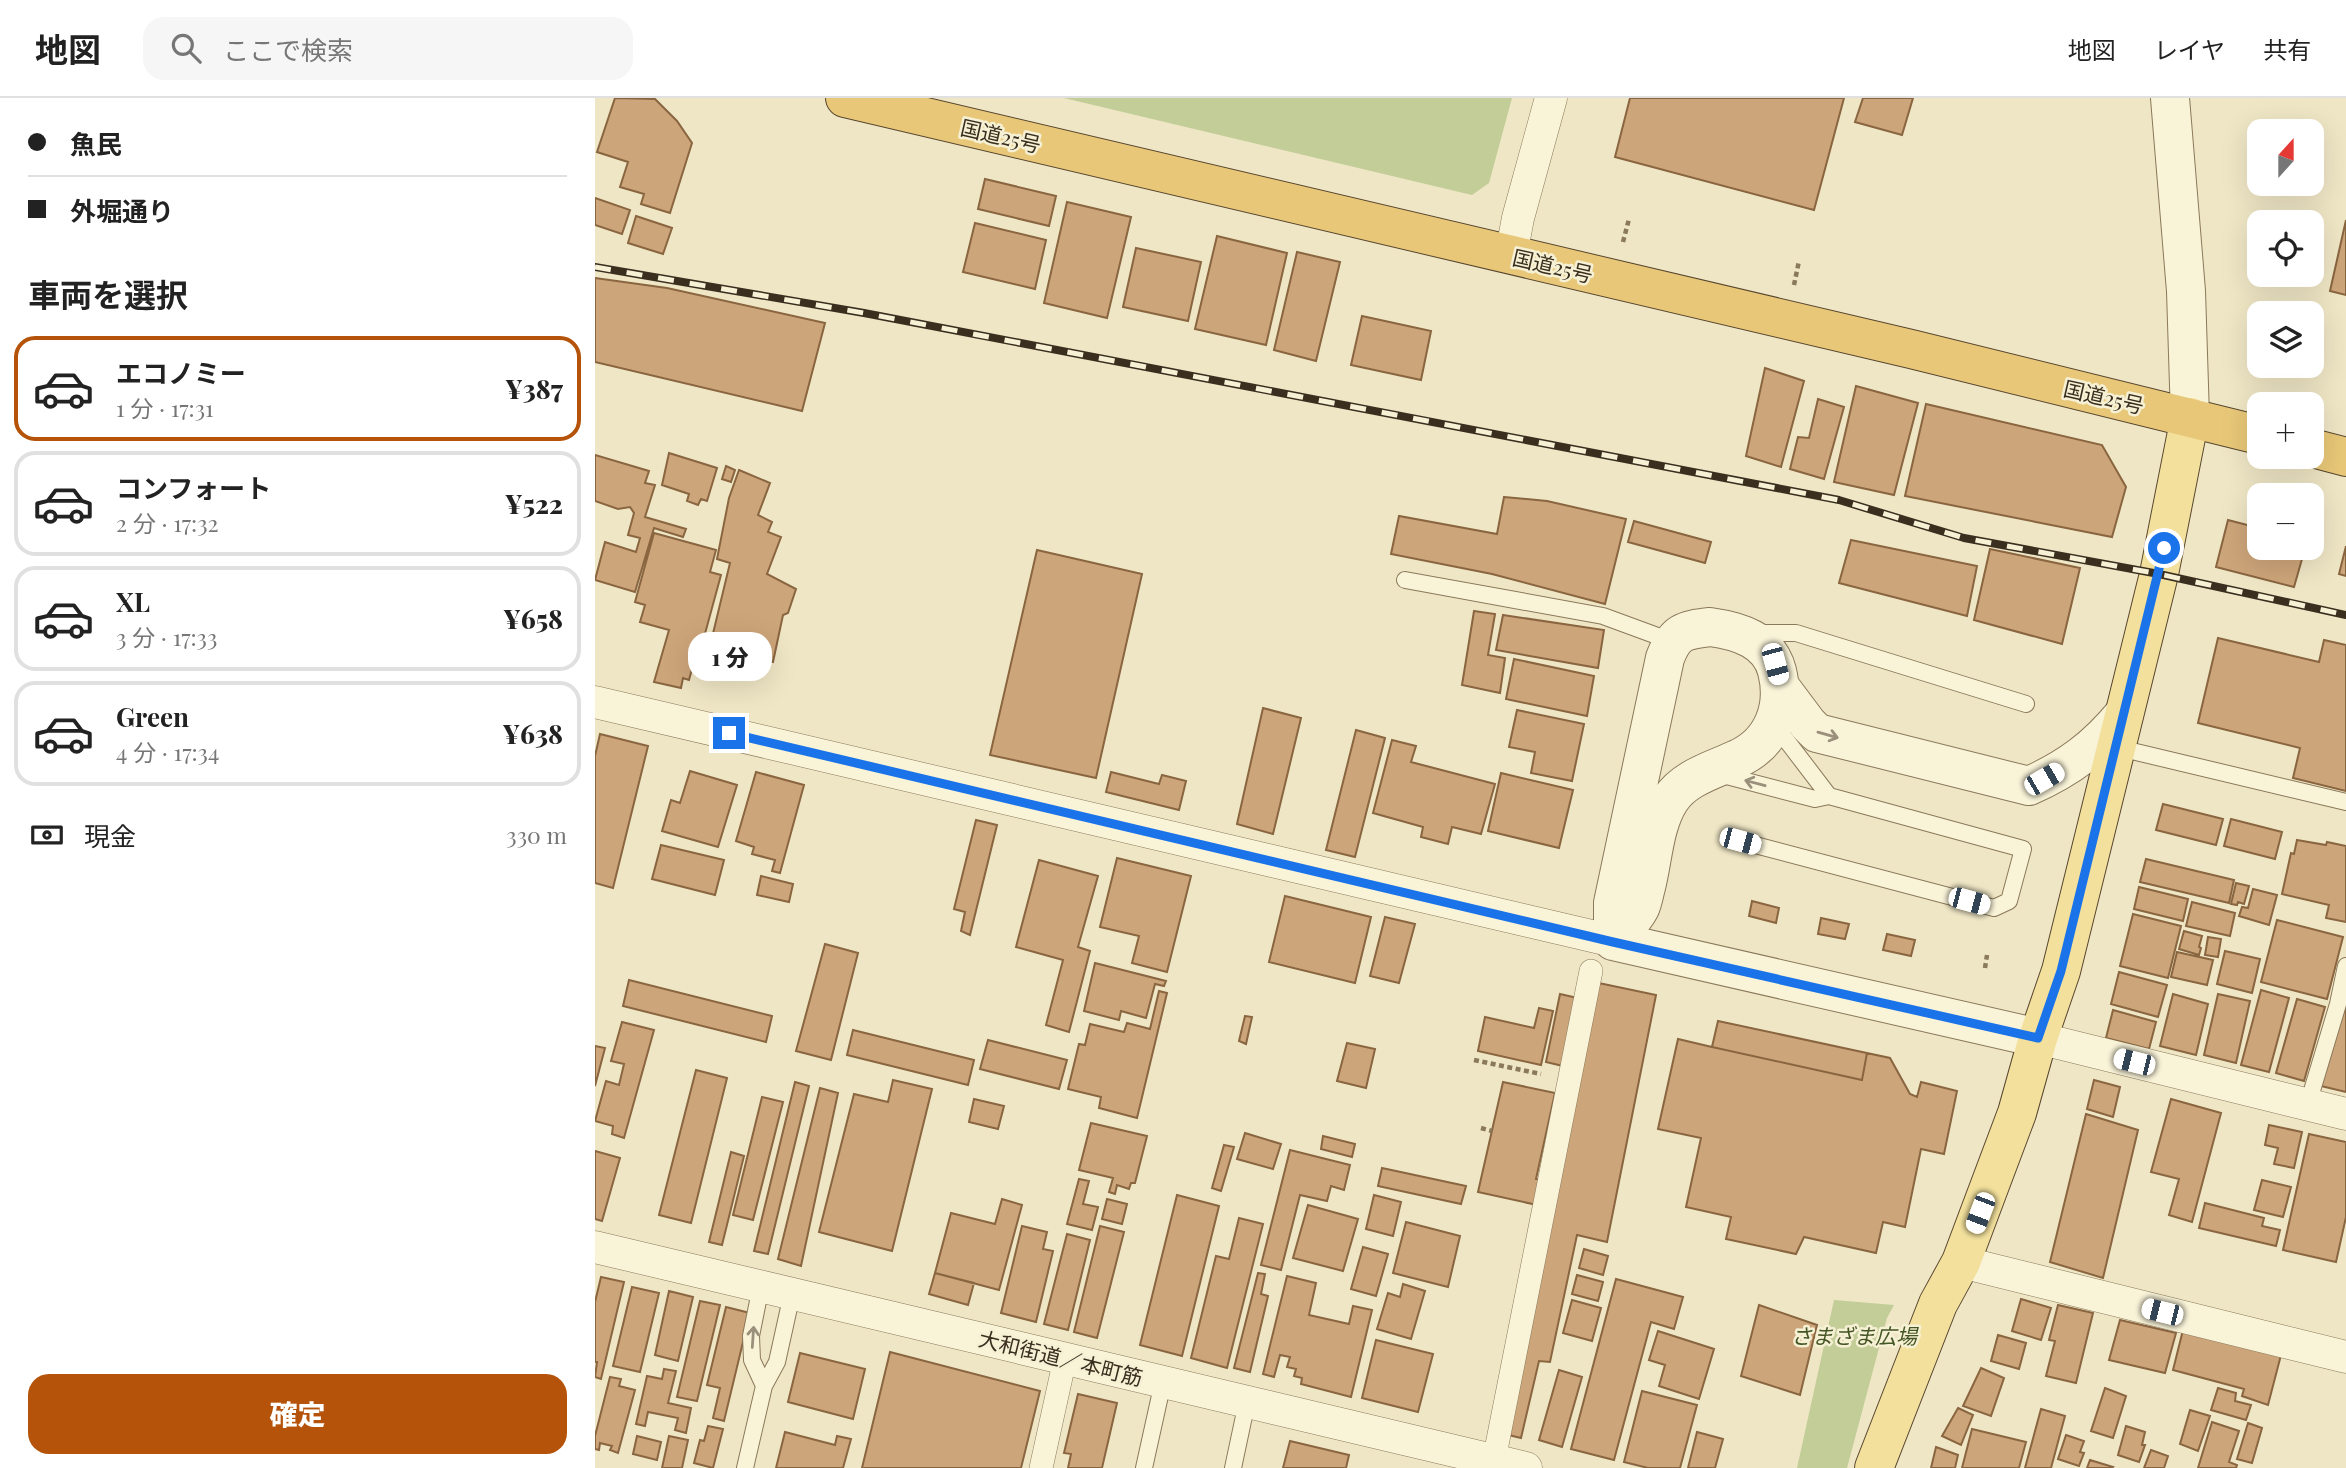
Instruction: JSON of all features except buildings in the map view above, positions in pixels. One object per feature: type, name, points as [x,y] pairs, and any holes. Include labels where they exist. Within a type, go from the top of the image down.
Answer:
[{"type":"highway","name":"国道25号","points":[[845,98],[2247,432]]},
{"type":"highway","points":[[2324,451],[2346,457]]},
{"type":"main road","points":[[1874,1468],[1938,1304],[1961,1262],[2017,1113],[2038,1038],[2061,971],[2159,574],[2190,417]]},
{"type":"street","points":[[1511,255],[1518,218],[1551,98]]},
{"type":"street","points":[[2170,98],[2186,291],[2190,417]]},
{"type":"street","points":[[1494,1460],[1569,1080],[1602,956],[1665,658],[1671,641],[1684,631],[1710,628],[1730,630],[1751,638],[1768,650],[1775,664],[1778,706],[1772,731],[1755,749],[1707,771],[1681,787],[1670,800],[1661,820],[1640,908],[1602,956]]},
{"type":"street","points":[[595,702],[1602,956],[2038,1038],[2346,1114]]},
{"type":"street","points":[[1778,706],[1808,724],[1817,733],[2029,786],[2074,763],[2103,739],[2120,731]]},
{"type":"street","name":"大和街道／本町筋","points":[[595,1247],[1526,1468]]},
{"type":"street","points":[[1961,1262],[2346,1357]]},
{"type":"street","points":[[1041,1468],[1065,1359]]},
{"type":"lane","points":[[1405,580],[1603,616],[1671,641]]},
{"type":"lane","points":[[1751,638],[1765,633],[1796,633],[2025,704]]},
{"type":"lane","points":[[1778,706],[1829,796]]},
{"type":"lane","points":[[2120,731],[2346,803]]},
{"type":"lane","points":[[1707,771],[1815,799],[1829,796],[2022,849],[2010,901],[1994,908],[1740,841]]},
{"type":"lane","points":[[2308,1104],[2338,1004],[2346,966]]},
{"type":"lane","points":[[761,1286],[751,1336],[752,1360],[764,1387]]},
{"type":"lane","points":[[745,1468],[764,1387],[777,1362],[792,1294]]},
{"type":"lane","points":[[1144,1468],[1163,1382]]},
{"type":"lane","points":[[1233,1468],[1247,1402]]},
{"type":"path","points":[[1623,244],[1629,219]]},
{"type":"path","points":[[1794,285],[1799,261]]},
{"type":"path","points":[[1985,968],[1987,955]]},
{"type":"path","points":[[1474,1060],[1569,1080]]},
{"type":"path","points":[[1481,1128],[1492,1131]]},
{"type":"green space","points":[[1064,98],[1512,98],[1489,183],[1472,195]]},
{"type":"green space","name":"さまざま広場","points":[[1834,1300],[1894,1305],[1887,1318],[1847,1468],[1797,1468]]},
{"type":"railway","points":[[595,267],[864,313],[1839,500],[1964,538],[2159,574],[2346,615]]},
{"type":"route","points":[[729,733],[1613,942],[2038,1038],[2061,971],[2164,548]]}]
